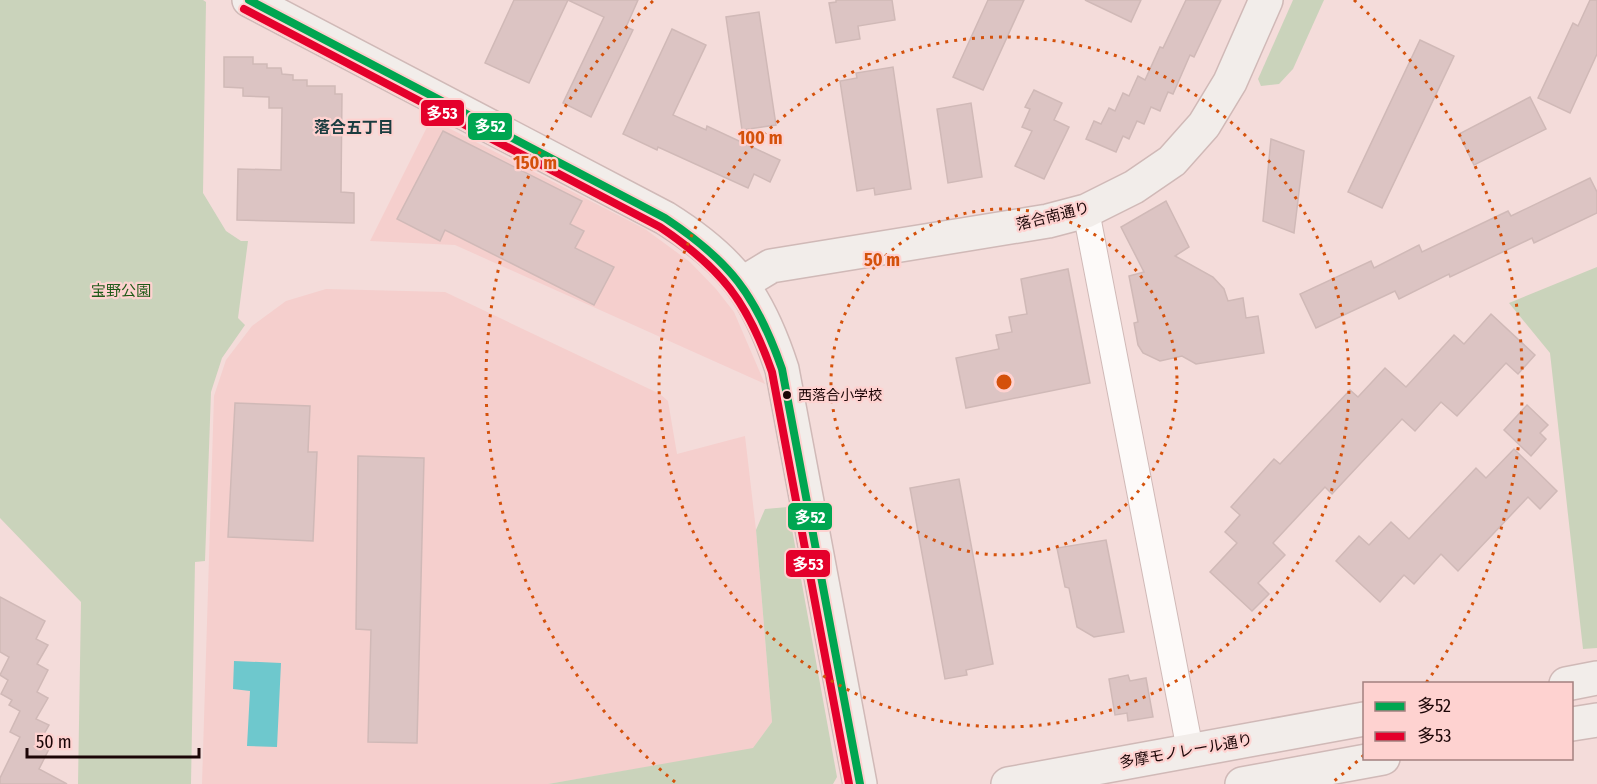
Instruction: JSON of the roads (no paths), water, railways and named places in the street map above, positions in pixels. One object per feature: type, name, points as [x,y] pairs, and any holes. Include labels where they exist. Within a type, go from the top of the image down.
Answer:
[{"type":"street","points":[[249,0],[665,218],[695,236],[743,283],[772,339],[784,378],[860,784]]},
{"type":"street","name":"落合南通り","points":[[743,283],[771,266],[1048,221],[1086,211],[1134,187],[1172,162],[1204,125],[1230,82],[1266,0]]},
{"type":"street","points":[[1086,211],[1190,750]]},
{"type":"street","points":[[1573,683],[1597,678]]},
{"type":"street","name":"多摩モノレール通り","points":[[1008,784],[1363,719]]},
{"type":"street","points":[[1573,724],[1597,720]]},
{"type":"street","points":[[1242,784],[1377,760]]},
{"type":"water","points":[[234,661],[281,663],[277,747],[247,746],[250,691],[233,689]]},
{"type":"place","name":"西落合小学校","points":[[787,395]]},
{"type":"district","name":"落合五丁目","points":[[354,127]]},
{"type":"park label","name":"宝野公園","points":[[121,291]]}]
